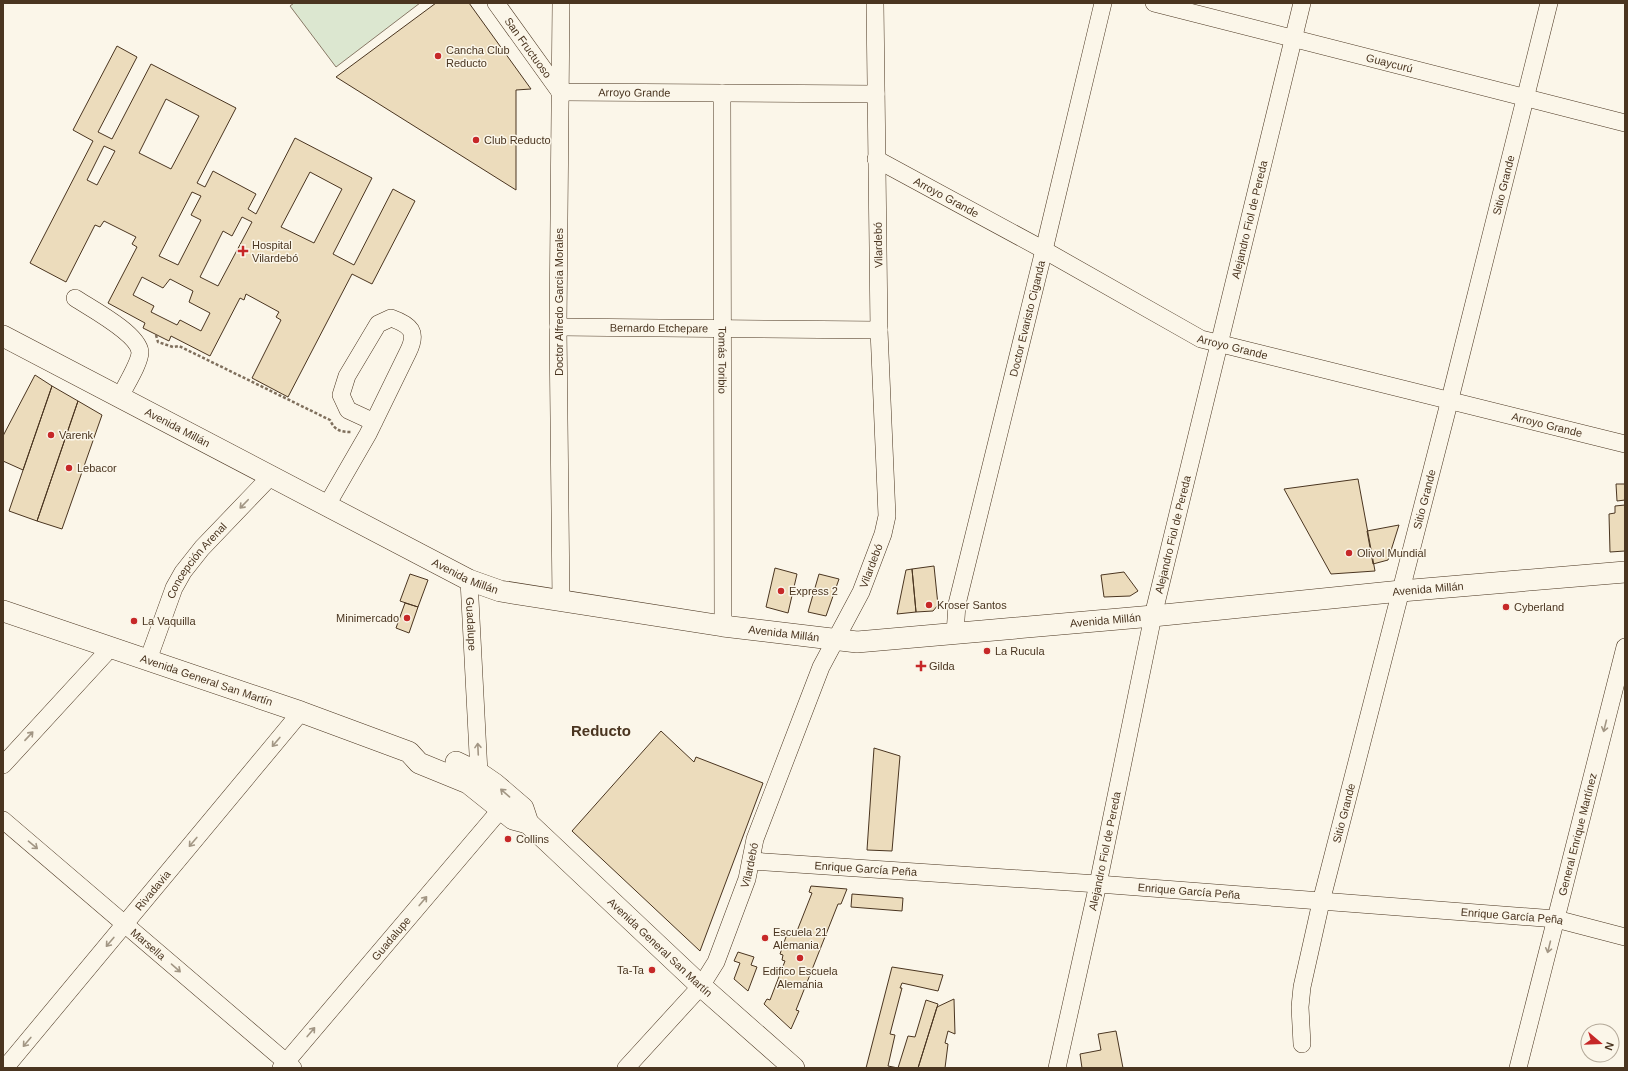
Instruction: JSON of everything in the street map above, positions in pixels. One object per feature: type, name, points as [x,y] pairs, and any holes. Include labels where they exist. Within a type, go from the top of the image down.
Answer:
[{"type":"main road","name":"Avenida Millán","points":[[3,336],[469,580],[500,591],[723,626],[836,641],[857,642],[1153,616],[1401,591],[1625,572]]},
{"type":"main road","name":"Avenida General San Martín","points":[[3,611],[301,712],[409,752],[423,750],[458,763],[474,778],[501,809],[513,819],[528,823]]},
{"type":"main road","name":"Avenida General San Martín","points":[[474,778],[523,808],[528,823],[701,986],[794,1068]]},
{"type":"street","name":"San Fructuoso","points":[[496,3],[560,92]]},
{"type":"street","name":"Doctor Alfredo García Morales","points":[[561,3],[558,327],[561,601]]},
{"type":"street","name":"Vilardebó","points":[[626,1068],[701,986],[716,962],[747,879],[755,839],[822,667],[861,592],[883,534],[887,516],[879,330],[875,3]]},
{"type":"street","name":"Doctor Evaristo Ciganda","points":[[955,634],[957,604],[1103,3]]},
{"type":"street","name":"Guaycurú","points":[[1154,3],[1625,123]]},
{"type":"street","name":"Alejandro Fiol de Pereda","points":[[1056,1068],[1098,884],[1153,616],[1302,3]]},
{"type":"street","name":"Sitio Grande","points":[[1302,1044],[1300,1007],[1302,986],[1321,902],[1450,400],[1549,3]]},
{"type":"street","name":"Arroyo Grande","points":[[560,92],[876,94]]},
{"type":"street","name":"Tomás Toribio","points":[[722,93],[723,626]]},
{"type":"street","name":"Arroyo Grande","points":[[876,159],[1044,250],[1201,339],[1625,444]]},
{"type":"street","points":[[75,298],[127,332],[136,342],[140,352],[136,366],[120,397]]},
{"type":"street","points":[[327,505],[366,438],[374,422],[413,342],[412,332],[406,323],[391,318],[378,324],[347,376],[341,395],[348,410],[374,422]]},
{"type":"street","name":"Bernardo Etchepare","points":[[558,327],[879,330]]},
{"type":"street","name":"Concepción Arenal","points":[[148,660],[174,588],[183,572],[202,548],[271,476]]},
{"type":"street","name":"Guadalupe","points":[[469,580],[474,778]]},
{"type":"street","points":[[3,765],[105,654],[107,647]]},
{"type":"street","name":"General Enrique Martínez","points":[[1518,1068],[1556,919],[1619,699],[1625,647]]},
{"type":"street","name":"Rivadavia","points":[[5,1068],[301,712]]},
{"type":"street","name":"Guadalupe","points":[[287,1066],[501,809]]},
{"type":"street","name":"Marsella","points":[[3,820],[126,924],[287,1066]]},
{"type":"street","name":"Enrique García Peña","points":[[751,861],[1098,884],[1556,919],[1625,937]]},
{"type":"path","points":[[156,335],[158,342],[173,347],[179,346],[330,420],[335,429],[342,432],[354,432],[366,438]]},
{"type":"green space","points":[[294,3],[420,3],[336,67],[290,6]]},
{"type":"building","name":"Club Reducto","points":[[436,3],[469,3],[531,89],[516,90],[516,190],[336,77]]},
{"type":"building","points":[[117,46],[137,57],[98,132],[112,139],[151,64],[236,108],[197,183],[205,187],[213,171],[256,194],[248,209],[256,214],[295,138],[372,178],[333,254],[354,265],[393,189],[415,201],[372,284],[352,274],[288,397],[252,378],[281,320],[276,317],[279,312],[246,294],[244,300],[240,298],[210,356],[171,336],[169,341],[143,328],[145,323],[108,303],[137,247],[132,244],[136,237],[104,221],[100,227],[95,225],[66,282],[30,263],[93,141],[73,130]],"holes":[[[166,99],[199,116],[171,169],[139,153]],[[104,146],[115,151],[97,185],[87,180]],[[310,172],[342,189],[314,243],[281,227]],[[192,192],[201,196],[191,215],[201,220],[178,265],[159,256]],[[242,217],[252,222],[218,286],[200,277],[223,231],[232,236]],[[142,277],[163,288],[170,279],[193,291],[189,302],[210,313],[201,331],[180,320],[177,325],[151,312],[154,306],[133,295]]]},
{"type":"building","points":[[35,375],[52,386],[23,470],[3,461],[3,436]]},
{"type":"building","name":"Varenk","points":[[52,386],[78,401],[37,521],[9,511]]},
{"type":"building","name":"Lebacor","points":[[78,401],[102,415],[62,529],[37,521]]},
{"type":"building","points":[[1358,479],[1375,571],[1331,574],[1284,489]]},
{"type":"building","points":[[1616,484],[1625,484],[1625,500],[1617,501]]},
{"type":"building","points":[[1625,505],[1625,551],[1610,552],[1609,514],[1615,513],[1615,506]]},
{"type":"building","points":[[1399,525],[1388,560],[1373,564],[1367,531]]},
{"type":"building","points":[[934,566],[938,605],[933,611],[916,612],[912,569]]},
{"type":"building","name":"Express 2","points":[[775,568],[797,574],[788,613],[766,607]]},
{"type":"building","points":[[912,569],[916,612],[897,614],[906,570]]},
{"type":"building","points":[[1124,572],[1138,591],[1130,596],[1104,597],[1101,575]]},
{"type":"building","points":[[410,574],[428,580],[418,607],[400,601]]},
{"type":"building","points":[[819,574],[839,579],[826,616],[808,612]]},
{"type":"building","name":"Minimercado","points":[[405,603],[418,607],[409,633],[396,628]]},
{"type":"building","points":[[661,731],[694,762],[696,757],[763,783],[700,951],[572,831]]},
{"type":"building","points":[[874,748],[900,756],[892,851],[867,850]]},
{"type":"building","name":"Edifico Escuela Alemania","points":[[811,886],[847,889],[841,904],[838,904],[796,1010],[799,1011],[791,1029],[764,1004],[767,999],[770,1000],[785,961],[782,960],[783,955],[780,954],[787,934],[791,935],[794,930],[797,931],[812,893],[809,892]]},
{"type":"building","points":[[852,894],[903,898],[902,911],[851,907]]},
{"type":"building","points":[[738,952],[754,957],[751,965],[757,967],[748,991],[734,979],[740,963],[734,961]]},
{"type":"building","points":[[892,967],[943,975],[938,991],[902,983],[890,1034],[895,1035],[888,1066],[898,1068],[866,1068]]},
{"type":"building","points":[[954,999],[955,1034],[948,1031],[945,1043],[948,1044],[945,1068],[918,1068],[937,1007]]},
{"type":"building","points":[[926,1000],[938,1004],[918,1068],[898,1068],[908,1036],[915,1037]]},
{"type":"building","points":[[1116,1031],[1123,1068],[1082,1068],[1080,1054],[1101,1050],[1098,1034]]},
{"type":"place","name":"Cancha Club Reducto","points":[[438,56]]},
{"type":"place","name":"Club Reducto","points":[[476,140]]},
{"type":"place","name":"Hospital Vilardebó","points":[[243,251]]},
{"type":"place","name":"Varenk","points":[[51,435]]},
{"type":"place","name":"Lebacor","points":[[69,468]]},
{"type":"place","name":"Olivol Mundial","points":[[1349,553]]},
{"type":"place","name":"Express 2","points":[[781,591]]},
{"type":"place","name":"Kroser Santos","points":[[929,605]]},
{"type":"place","name":"Cyberland","points":[[1506,607]]},
{"type":"place","name":"Minimercado","points":[[407,618]]},
{"type":"place","name":"La Vaquilla","points":[[134,621]]},
{"type":"place","name":"La Rucula","points":[[987,651]]},
{"type":"place","name":"Gilda","points":[[921,666]]},
{"type":"place","name":"Collins","points":[[508,839]]},
{"type":"place","name":"Escuela 21 Alemania","points":[[765,938]]},
{"type":"place","name":"Edifico Escuela Alemania","points":[[800,958]]},
{"type":"place","name":"Ta-Ta","points":[[652,970]]},
{"type":"district","name":"Reducto","points":[[601,731]]}]
